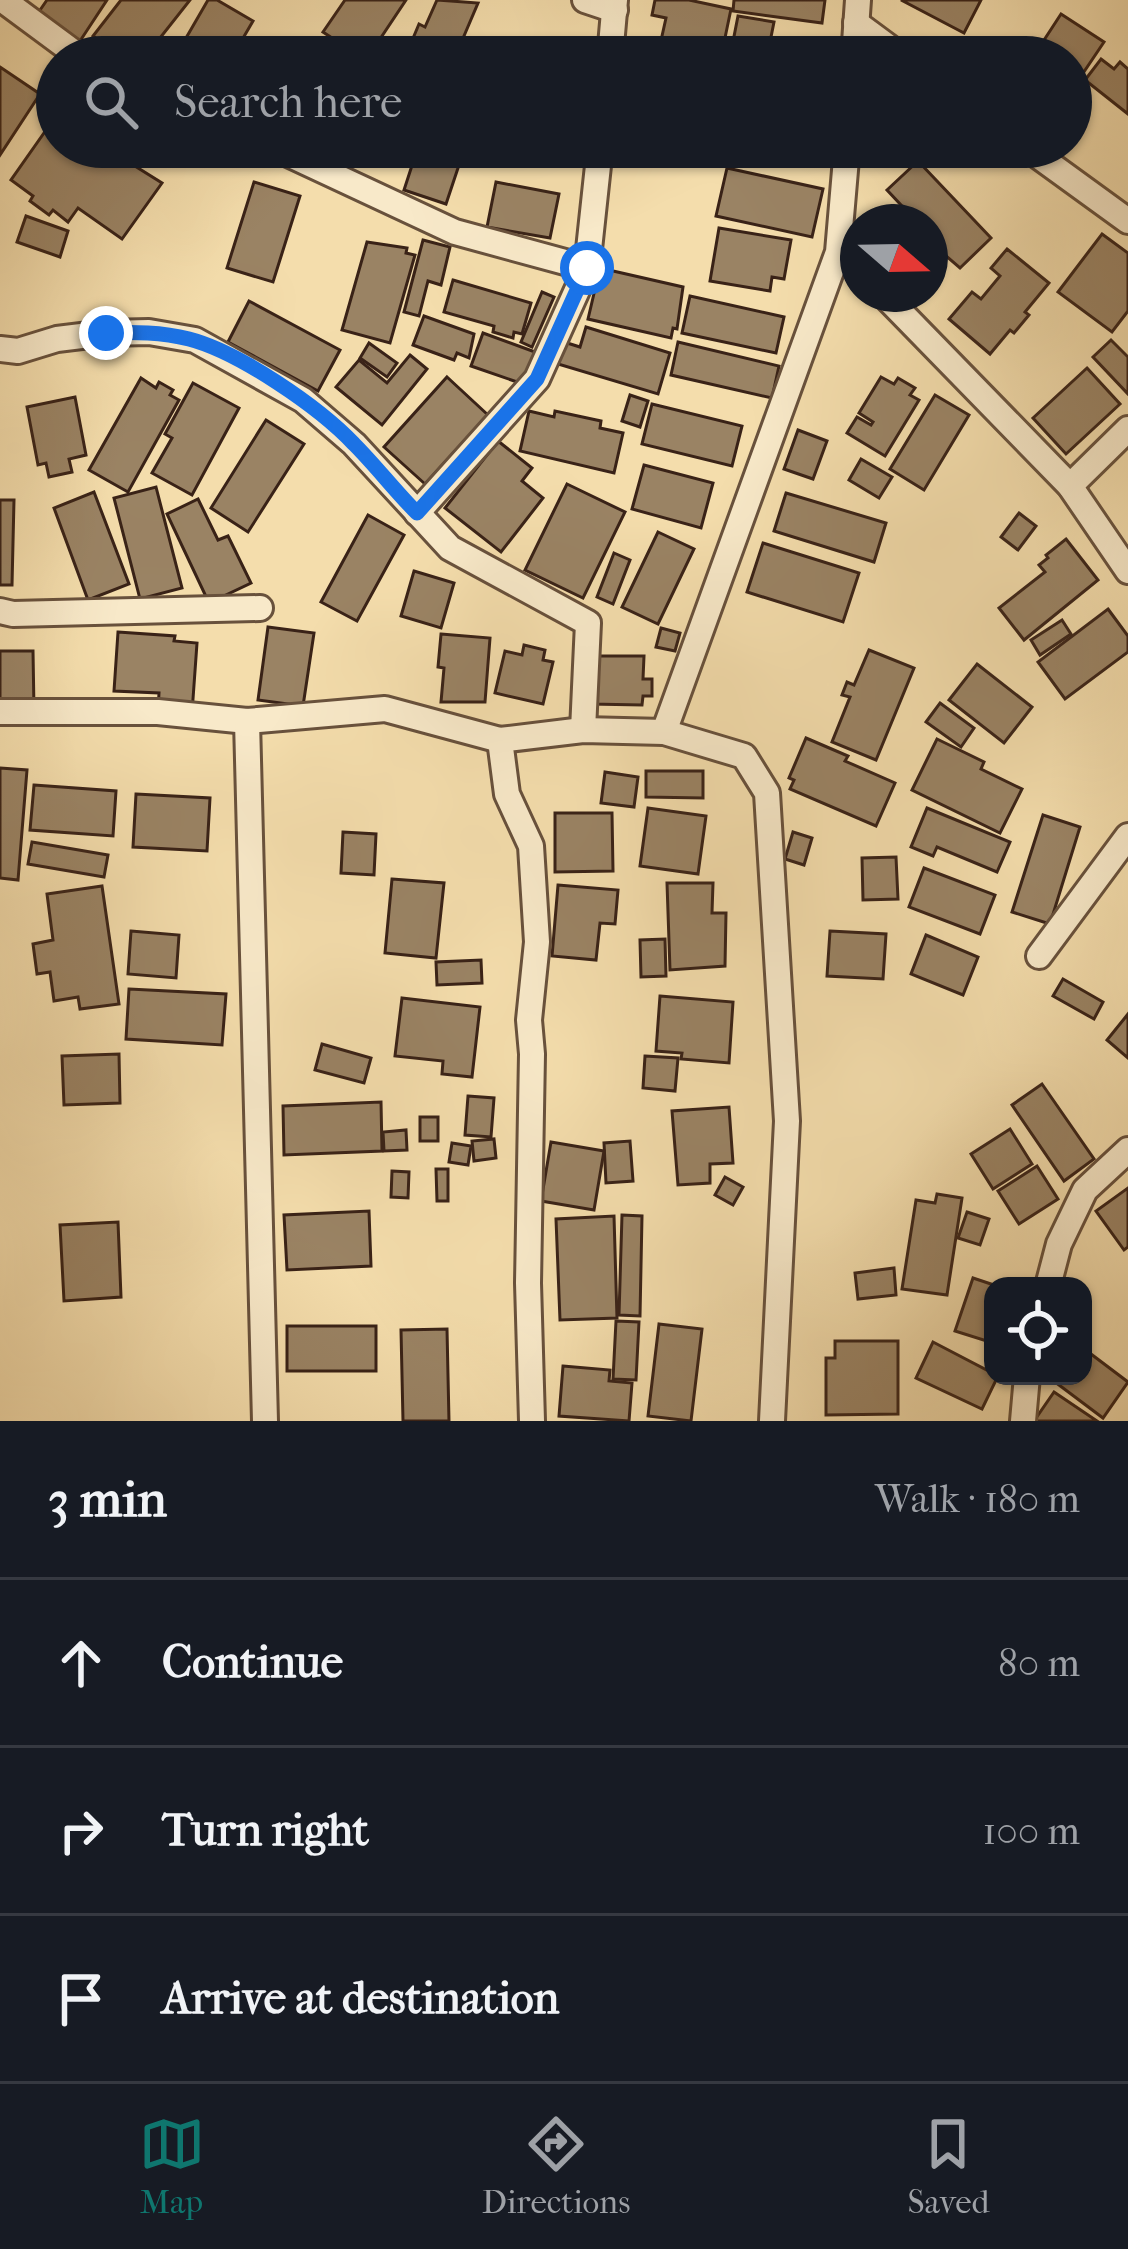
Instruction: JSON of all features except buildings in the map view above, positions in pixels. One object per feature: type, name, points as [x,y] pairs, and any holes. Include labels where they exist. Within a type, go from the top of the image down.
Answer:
[{"type":"street","points":[[3,0],[52,36]]},
{"type":"street","points":[[585,0],[615,5],[612,36]]},
{"type":"street","points":[[857,12],[881,36]]},
{"type":"street","points":[[318,168],[454,232],[587,268]]},
{"type":"street","points":[[417,513],[537,379],[587,268],[598,168]]},
{"type":"street","points":[[664,732],[838,252],[845,168]]},
{"type":"street","points":[[1055,168],[1128,220]]},
{"type":"street","points":[[901,312],[1070,486],[1128,571]]},
{"type":"street","points":[[0,349],[18,351],[57,339],[149,332],[195,340],[303,400],[354,444],[450,548],[588,623],[583,730]]},
{"type":"street","points":[[1070,486],[1128,429]]},
{"type":"street","points":[[0,611],[260,608]]},
{"type":"street","points":[[0,712],[158,712],[247,721],[385,709],[500,740],[583,730],[664,732],[744,756],[767,794],[787,1121],[772,1421]]},
{"type":"street","points":[[247,721],[265,1421]]},
{"type":"street","points":[[500,740],[507,794],[531,846],[537,942],[530,1020],[532,1421]]},
{"type":"street","points":[[1039,956],[1128,836]]},
{"type":"street","points":[[1050,1277],[1059,1244],[1085,1190],[1128,1150]]},
{"type":"street","points":[[1023,1421],[1026,1385]]},
{"type":"route","points":[[106,333],[149,332],[195,340],[248,367],[303,400],[354,444],[417,513],[537,379],[587,268]]}]
